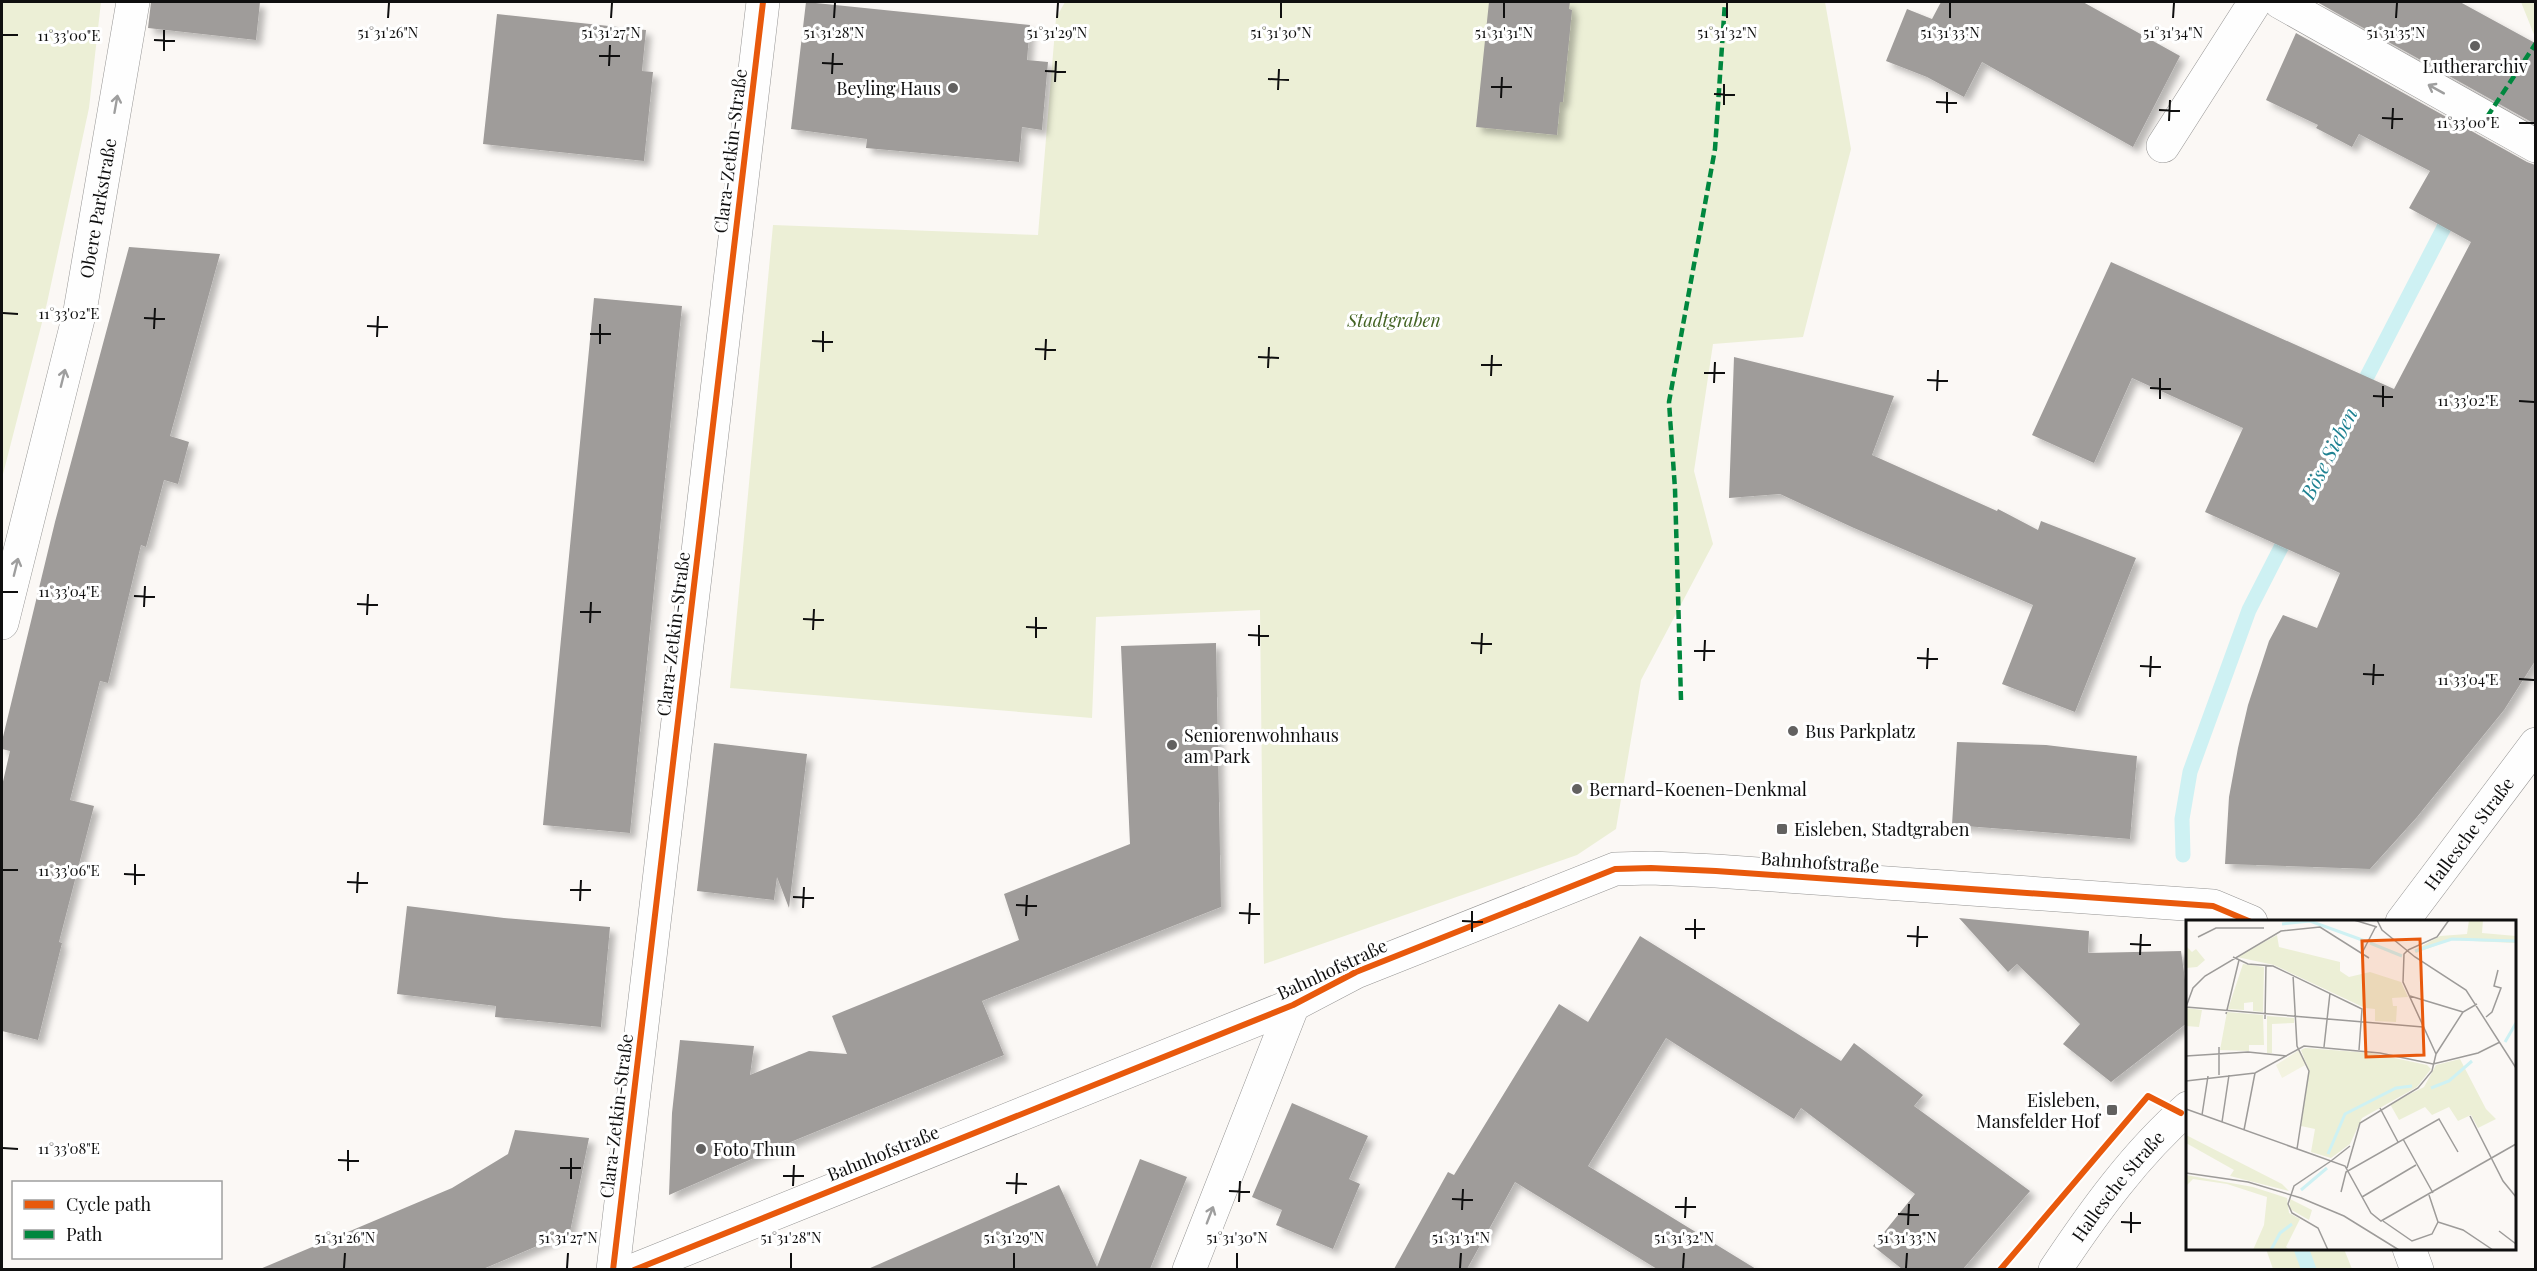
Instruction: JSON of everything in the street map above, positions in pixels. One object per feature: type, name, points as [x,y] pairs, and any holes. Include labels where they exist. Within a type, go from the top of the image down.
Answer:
[{"type":"street","name":"Obere Parkstraße","points":[[2,623],[80,311],[133,2]]},
{"type":"street","name":"Clara-Zetkin-Straße","points":[[613,1269],[763,2]]},
{"type":"street","points":[[2163,146],[2255,2]]},
{"type":"street","points":[[2280,2],[2511,132]]},
{"type":"street","name":"Hallesche Straße","points":[[2403,920],[2535,744]]},
{"type":"street","name":"Bahnhofstraße","points":[[634,1269],[1293,1005],[1356,972],[1606,871],[1627,868],[1910,883],[2213,906],[2248,920]]},
{"type":"street","points":[[1189,1269],[1293,1005]]},
{"type":"street","name":"Hallesche Straße","points":[[2055,1269],[2114,1188],[2145,1151],[2186,1109]]},
{"type":"street","points":[[2410,1250],[2418,1269]]},
{"type":"green space","points":[[2,2],[101,2],[89,108],[47,303],[2,478]]},
{"type":"green space","name":"Stadtgraben","points":[[1065,2],[1825,2],[1851,149],[1803,337],[1713,344],[1694,471],[1713,544],[1641,680],[1616,829],[1577,855],[1264,964],[1260,610],[1096,617],[1092,718],[730,688],[773,225],[1038,235],[1056,18]]},
{"type":"green space","points":[[2521,2],[2535,2],[2535,37]]},
{"type":"green space","points":[[2266,1250],[2344,1250],[2352,1269],[2273,1269]]},
{"type":"building","points":[[151,2],[260,2],[256,40],[148,28]]},
{"type":"building","name":"Beyling Haus","points":[[806,2],[1030,25],[1027,60],[1048,62],[1042,130],[1022,127],[1019,162],[866,148],[867,139],[791,129]]},
{"type":"building","points":[[1489,2],[1570,2],[1569,9],[1572,10],[1563,102],[1560,102],[1557,135],[1476,127]]},
{"type":"building","points":[[1941,2],[2083,2],[2180,56],[2133,147],[1982,62],[1964,97],[1927,77],[1886,61],[1907,9],[1932,19]]},
{"type":"building","points":[[2317,2],[2460,2],[2535,43],[2535,124]]},
{"type":"building","points":[[497,14],[646,30],[642,71],[653,72],[644,161],[483,144]]},
{"type":"building","points":[[2296,33],[2535,165],[2535,661],[2504,710],[2417,817],[2370,869],[2225,864],[2229,797],[2238,748],[2248,705],[2269,641],[2283,615],[2317,628],[2340,573],[2205,512],[2243,428],[2132,378],[2094,463],[2032,435],[2111,262],[2394,389],[2471,242],[2409,208],[2430,171],[2359,134],[2352,147],[2316,128],[2318,125],[2266,100]]},
{"type":"building","points":[[129,247],[220,254],[170,436],[189,442],[178,484],[164,480],[146,547],[141,545],[108,683],[100,681],[70,800],[94,806],[59,942],[62,943],[38,1040],[2,1031],[2,786],[10,751],[2,749],[2,741],[55,522]]},
{"type":"building","points":[[594,298],[682,306],[630,833],[543,825]]},
{"type":"building","points":[[1734,357],[1894,396],[1872,455],[1997,511],[1998,509],[2038,530],[2041,521],[2136,558],[2075,712],[2002,684],[2033,605],[1780,494],[1729,498]]},
{"type":"building","points":[[1216,643],[1221,907],[982,1001],[1004,1055],[793,1141],[669,1195],[672,1113],[680,1040],[754,1046],[750,1075],[809,1051],[847,1054],[832,1016],[1019,940],[1004,894],[1130,844],[1121,646]]},
{"type":"building","points":[[1957,742],[2046,745],[2137,756],[2130,839],[1952,825]]},
{"type":"building","points":[[714,743],[807,754],[789,908],[777,877],[774,900],[697,891]]},
{"type":"building","points":[[407,906],[504,918],[610,927],[601,1027],[495,1017],[496,1006],[397,994]]},
{"type":"building","points":[[1959,918],[2089,931],[2088,953],[2181,951],[2186,987],[2186,1024],[2111,1082],[2063,1044],[2080,1024],[2017,964],[2008,972]]},
{"type":"building","points":[[1640,936],[1841,1061],[1854,1043],[1923,1095],[1914,1106],[2030,1191],[1963,1269],[1902,1269],[1873,1246],[1915,1194],[1801,1108],[1794,1119],[1666,1038],[1588,1166],[1756,1269],[1657,1269],[1515,1182],[1467,1269],[1394,1269],[1448,1172],[1454,1175],[1559,1004],[1588,1022]]},
{"type":"building","points":[[1292,1103],[1368,1136],[1349,1179],[1360,1184],[1333,1249],[1276,1225],[1282,1210],[1252,1197]]},
{"type":"building","points":[[515,1130],[589,1138],[570,1232],[483,1269],[260,1269],[452,1188],[508,1154]]},
{"type":"building","points":[[1140,1159],[1187,1177],[1150,1269],[868,1269],[1059,1185],[1097,1267]]},
{"type":"waterway","name":"Böse Sieben","points":[[2358,394],[2453,210]]},
{"type":"waterway","name":"Böse Sieben","points":[[2183,855],[2182,819],[2190,772],[2249,610],[2291,528]]},
{"type":"waterway","name":"Böse Sieben","points":[[2302,1250],[2309,1270]]},
{"type":"marked path","points":[[1681,700],[1675,489],[1669,402],[1715,149],[1725,2]]},
{"type":"marked path","points":[[2487,117],[2536,43]]},
{"type":"cycle path","points":[[613,1270],[763,2]]},
{"type":"cycle path","points":[[634,1270],[1293,1005],[1356,972],[1615,869],[1716,871],[2213,906],[2246,920]]},
{"type":"cycle path","points":[[2000,1270],[2148,1096],[2181,1113]]},
{"type":"place","name":"Lutherarchiv","points":[[2475,46]]},
{"type":"place","name":"Beyling Haus","points":[[953,88]]},
{"type":"place","name":"Bus Parkplatz","points":[[1793,731]]},
{"type":"place","name":"Seniorenwohnhaus am Park","points":[[1172,745]]},
{"type":"place","name":"Bernard-Koenen-Denkmal","points":[[1577,789]]},
{"type":"place","name":"Eisleben, Stadtgraben","points":[[1782,829]]},
{"type":"place","name":"Eisleben, Mansfelder Hof","points":[[2112,1110]]},
{"type":"place","name":"Foto Thun","points":[[701,1149]]}]
